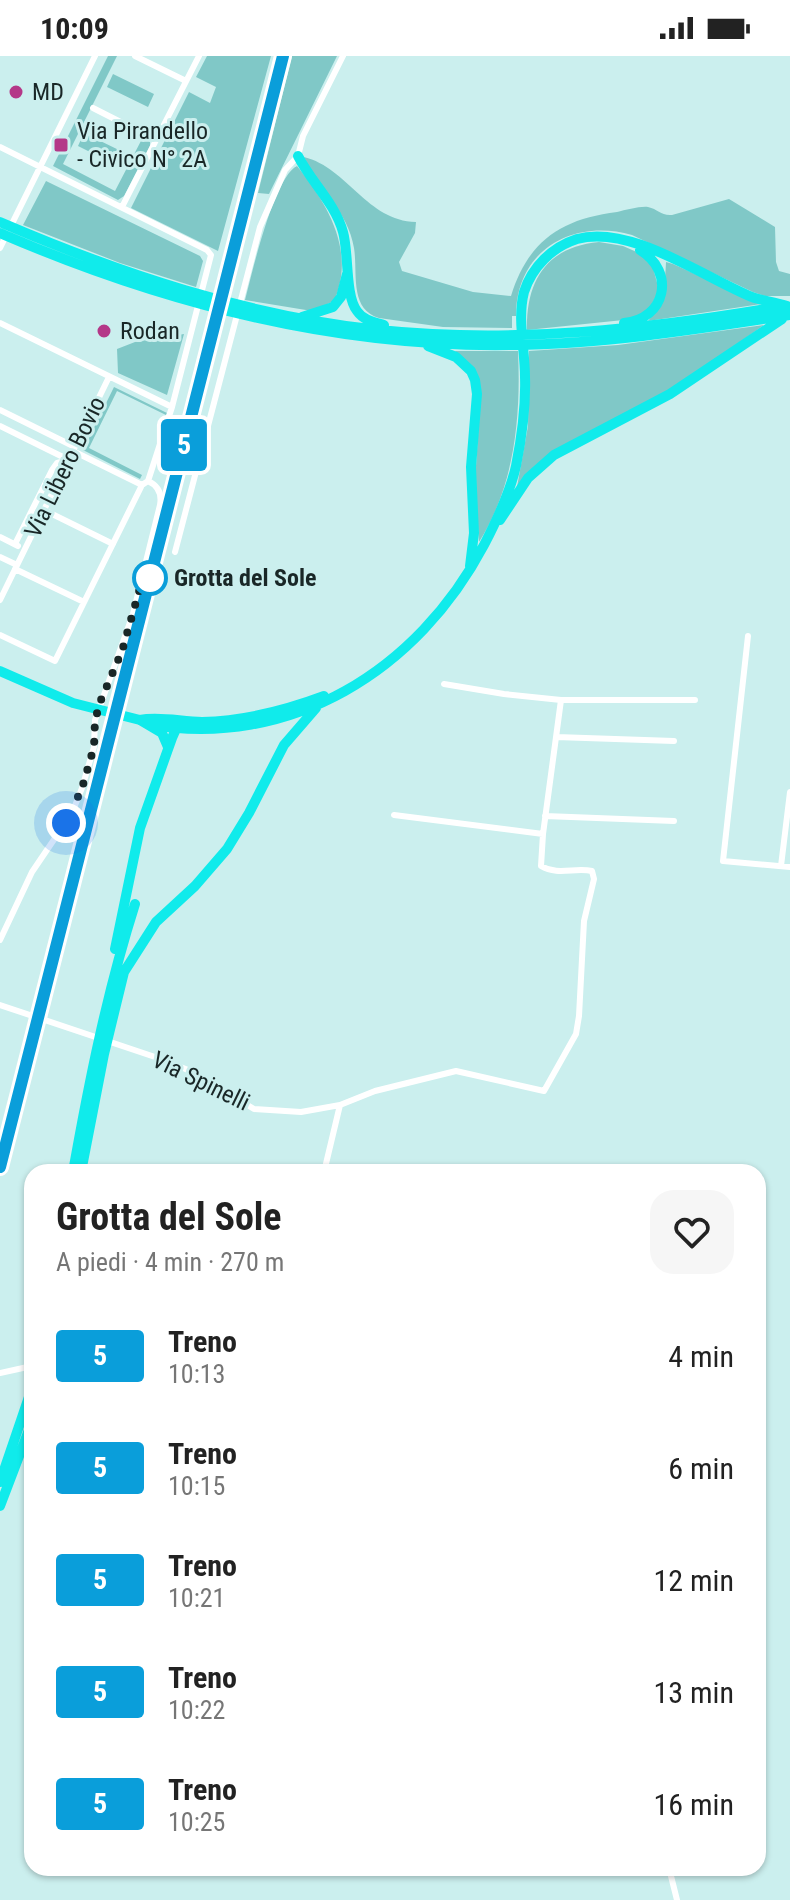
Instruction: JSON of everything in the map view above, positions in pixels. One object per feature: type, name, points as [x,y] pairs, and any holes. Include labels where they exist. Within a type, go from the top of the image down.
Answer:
[{"type":"highway","points":[[298,156],[340,223],[347,274],[357,312],[370,322],[395,331]]},
{"type":"highway","points":[[0,222],[28,240]]},
{"type":"highway","points":[[0,233],[182,294],[316,331],[424,344],[638,337],[789,310]]},
{"type":"highway","points":[[0,671],[87,708],[176,729],[276,720],[317,706],[366,677],[401,651],[434,619],[470,572],[491,531],[515,471],[524,421],[523,298],[530,278],[546,257],[566,244],[596,237],[638,244],[750,296],[789,310]]},
{"type":"highway","points":[[611,330],[647,315],[657,304],[662,290],[661,272],[650,256],[624,241]]},
{"type":"highway","points":[[300,318],[333,307],[341,297],[347,274]]},
{"type":"highway","points":[[531,340],[789,310]]},
{"type":"highway","points":[[491,531],[506,514],[528,478],[554,455],[670,394],[789,310]]},
{"type":"highway","points":[[258,314],[395,331],[515,340]]},
{"type":"highway","points":[[424,344],[456,357],[471,371],[475,380],[477,394],[471,467],[474,533],[470,572]]},
{"type":"highway","points":[[144,722],[241,723],[337,693]]},
{"type":"highway","points":[[74,1164],[94,1060],[120,971],[156,922],[206,873],[234,838],[284,745],[317,706]]},
{"type":"highway","points":[[263,715],[276,720],[283,727],[284,745]]},
{"type":"highway","points":[[144,722],[162,733],[168,747]]},
{"type":"highway","points":[[120,971],[114,955],[140,828],[168,747],[176,729],[187,722]]},
{"type":"highway","points":[[83,1164],[135,904]]},
{"type":"highway","points":[[0,1482],[24,1412]]},
{"type":"highway","points":[[0,1506],[24,1443]]},
{"type":"street","points":[[0,248],[95,56]]},
{"type":"street","points":[[135,56],[186,81]]},
{"type":"street","points":[[122,207],[199,56]]},
{"type":"street","points":[[175,552],[256,241],[281,177],[298,156],[303,136],[343,56]]},
{"type":"street","points":[[93,108],[156,140]]},
{"type":"street","points":[[0,147],[207,250],[211,255],[172,407],[145,483],[55,661],[0,635]]},
{"type":"street","points":[[0,323],[172,407]]},
{"type":"street","name":"Via Libero Bovio","points":[[0,600],[109,377]]},
{"type":"street","points":[[0,940],[32,872],[72,813],[82,788],[94,747],[98,710],[112,679],[133,614],[160,505],[160,494],[155,485],[74,449],[4,412],[0,426],[69,460]]},
{"type":"street","points":[[15,544],[54,466],[69,460]]},
{"type":"street","points":[[44,510],[113,544]]},
{"type":"street","points":[[0,537],[25,549]]},
{"type":"street","points":[[0,557],[84,602]]},
{"type":"street","points":[[748,636],[723,861],[790,867]]},
{"type":"street","points":[[444,684],[561,700],[695,700]]},
{"type":"street","points":[[394,815],[543,834],[561,700]]},
{"type":"street","points":[[556,737],[674,741]]},
{"type":"street","points":[[781,866],[790,792]]},
{"type":"street","points":[[545,816],[674,821]]},
{"type":"street","name":"Via Spinelli","points":[[0,1005],[195,1073],[254,1109],[301,1112],[340,1105],[375,1091],[456,1071],[544,1091],[576,1034],[584,921],[594,879],[592,871],[565,872],[541,866],[543,834]]},
{"type":"street","points":[[326,1164],[340,1105]]},
{"type":"street","points":[[0,1373],[24,1368]]},
{"type":"street","points":[[671,1876],[677,1900]]},
{"type":"shaded area","points":[[108,56],[117,56],[63,164],[115,191],[143,137],[150,142],[150,146],[124,196],[118,200],[53,166]]},
{"type":"shaded area","points":[[207,56],[271,56],[218,251],[131,208],[189,92],[210,103],[216,87],[196,77]]},
{"type":"shaded area","points":[[292,56],[337,56],[269,194],[258,193]]},
{"type":"shaded area","points":[[113,74],[154,94],[148,107],[107,87]]},
{"type":"shaded area","points":[[84,133],[125,153],[118,166],[78,146]]},
{"type":"shaded area","points":[[304,157],[333,172],[384,213],[416,222],[415,233],[399,262],[402,271],[473,292],[511,296],[518,277],[537,247],[563,227],[579,220],[645,207],[672,215],[729,199],[775,227],[776,262],[779,271],[790,274],[790,296],[765,296],[753,292],[632,235],[589,231],[552,244],[537,257],[526,273],[516,316],[512,316],[512,328],[443,327],[379,318],[363,307],[359,298],[354,248],[346,223]]},
{"type":"shaded area","points":[[297,166],[328,212],[340,247],[342,265],[334,301],[312,311],[245,300],[272,206],[288,174]]},
{"type":"shaded area","points":[[46,181],[200,256],[203,261],[196,287],[120,263],[23,225]]},
{"type":"shaded area","points":[[599,242],[623,246],[639,253],[652,264],[659,290],[650,308],[633,319],[527,330],[531,296],[543,269],[566,251]]},
{"type":"shaded area","points":[[666,262],[761,304],[648,321],[662,294]]},
{"type":"shaded area","points":[[764,325],[676,387],[562,447],[517,487],[528,426],[529,351],[618,345]]},
{"type":"shaded area","points":[[184,334],[167,395],[118,373],[117,349],[135,342]]},
{"type":"shaded area","points":[[455,351],[518,351],[518,400],[513,450],[501,497],[479,542],[475,481],[481,390]]},
{"type":"shaded area","points":[[114,387],[167,413],[117,391],[89,448],[142,475],[140,479],[83,450]]},
{"type":"railway","points":[[66,905],[283,56]]},
{"type":"train","name":"5","points":[[0,1167],[283,56]]},
{"type":"place","name":"MD","points":[[16,92]]},
{"type":"place","name":"Via Pirandello - Civico N° 2A","points":[[61,145]]},
{"type":"place","name":"Rodan","points":[[104,331]]},
{"type":"place","name":"Grotta del Sole","points":[[150,578]]},
{"type":"route","points":[[66,823],[82,788],[94,747],[95,720],[122,651],[146,567],[150,578]]}]
